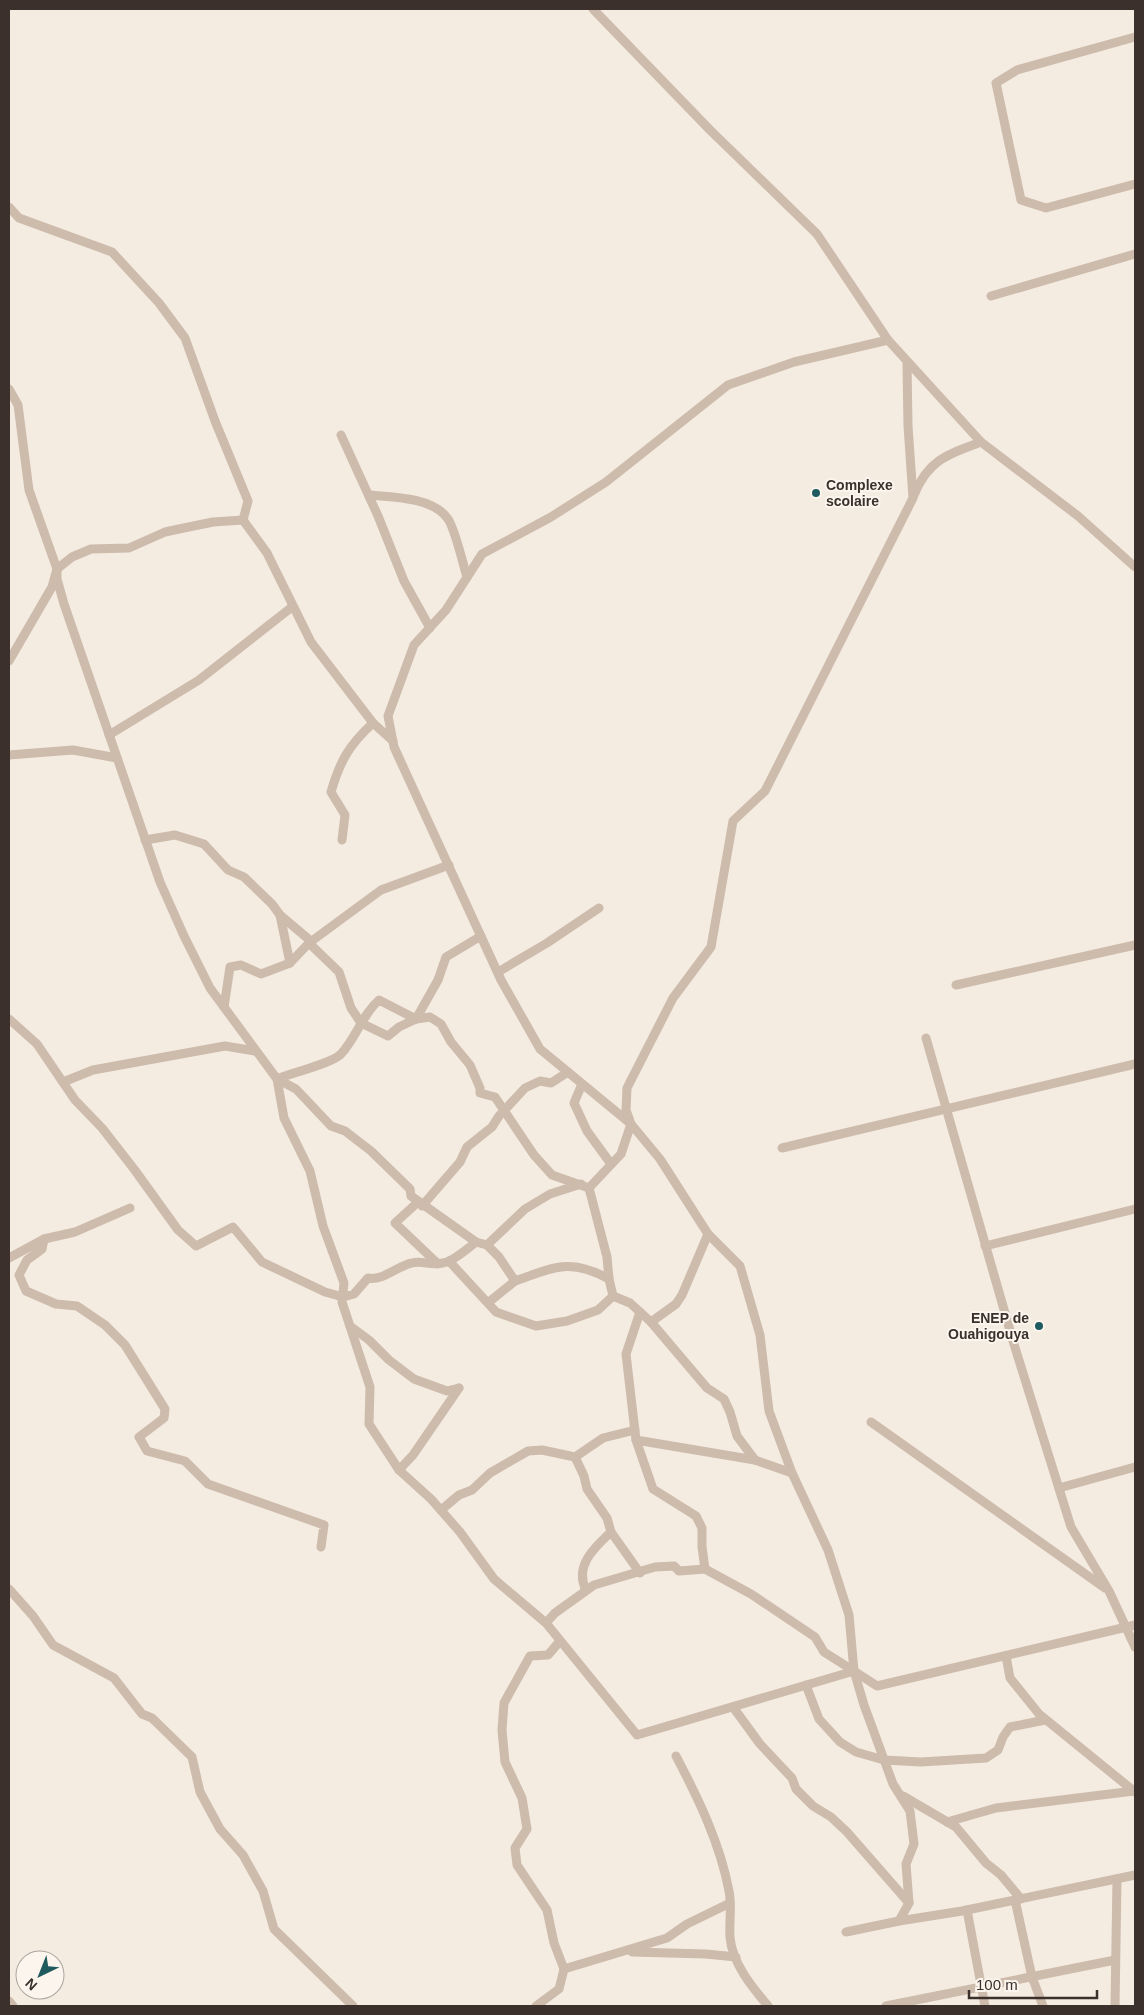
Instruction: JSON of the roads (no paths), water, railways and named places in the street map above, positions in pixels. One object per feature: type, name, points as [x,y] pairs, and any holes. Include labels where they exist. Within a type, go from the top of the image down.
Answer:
[{"type":"street","points":[[593,9],[710,130],[817,234],[888,340],[907,364],[981,442],[1078,516],[1135,567]]},
{"type":"street","points":[[1135,37],[1017,70],[996,83],[1022,200],[1046,208],[1135,184]]},
{"type":"street","points":[[9,207],[19,218],[112,252],[164,310],[185,338],[215,421],[248,501],[243,520],[266,553],[311,642],[372,722],[393,741]]},
{"type":"street","points":[[991,296],[1135,254]]},
{"type":"street","points":[[888,340],[794,362],[728,385],[606,482],[551,517],[482,554],[446,610],[414,646],[388,716],[393,741],[481,936],[498,972],[540,1049],[631,1124],[660,1159],[708,1234],[740,1266],[760,1335],[769,1411],[792,1473],[828,1550],[849,1615],[854,1671],[864,1705],[893,1784],[910,1812],[914,1844],[906,1864],[909,1903],[899,1921]]},
{"type":"street","points":[[907,364],[908,426],[913,498]]},
{"type":"street","points":[[9,389],[18,405],[29,490],[57,569],[57,579],[64,604],[160,882],[210,988],[254,1051],[277,1079],[296,1089],[331,1126],[345,1131],[383,1161],[410,1188],[411,1196],[420,1204],[476,1242],[487,1245],[499,1257],[516,1281]]},
{"type":"street","points":[[341,435],[369,495],[404,581],[430,628]]},
{"type":"street","points":[[487,1245],[525,1209],[550,1194],[585,1186],[622,1154],[631,1124],[626,1110],[627,1088],[673,998],[711,947],[733,820],[765,791],[913,498],[921,478],[936,462],[981,442]]},
{"type":"street","points":[[369,495],[418,500],[447,518],[453,529],[467,577]]},
{"type":"street","points":[[9,661],[52,586],[57,569],[72,557],[91,549],[129,548],[165,532],[213,522],[243,520]]},
{"type":"street","points":[[109,735],[199,680],[292,607]]},
{"type":"street","points":[[342,840],[345,815],[331,792],[339,765],[360,734],[372,722]]},
{"type":"street","points":[[9,755],[73,750],[117,758]]},
{"type":"street","points":[[145,840],[174,835],[204,844],[228,870],[244,877],[339,972],[360,1024],[388,1036],[399,1027],[416,1019],[430,1017],[441,1024],[451,1042],[470,1065],[480,1088],[480,1093],[495,1098],[534,1155],[552,1175],[585,1186]]},
{"type":"street","points":[[224,1007],[230,967],[241,965],[261,974],[290,963],[311,943],[381,890],[449,865]]},
{"type":"street","points":[[498,972],[547,943],[599,908]]},
{"type":"street","points":[[280,915],[290,963]]},
{"type":"street","points":[[416,1019],[438,980],[446,957],[481,936]]},
{"type":"street","points":[[956,985],[1135,944]]},
{"type":"street","points":[[277,1079],[299,1070],[316,1067],[340,1055],[371,1007],[379,1000],[416,1019]]},
{"type":"street","points":[[9,1019],[38,1044],[74,1100],[102,1128],[149,1188],[178,1230],[196,1246],[233,1227],[262,1262],[325,1292],[343,1297],[354,1294],[368,1278],[378,1278],[398,1267],[414,1262],[433,1266],[449,1261],[476,1242]]},
{"type":"street","points":[[926,1038],[986,1246],[1072,1527],[1131,1626],[1135,1647]]},
{"type":"street","points":[[64,1082],[93,1070],[225,1046],[254,1051]]},
{"type":"street","points":[[782,1148],[1135,1064]]},
{"type":"street","points":[[438,1264],[395,1223],[420,1204],[460,1162],[467,1148],[492,1127],[525,1088],[540,1081],[551,1083],[568,1072]]},
{"type":"street","points":[[277,1079],[284,1118],[310,1171],[323,1226],[344,1283],[342,1302],[370,1387],[369,1424],[399,1470],[441,1510],[460,1532],[494,1579],[546,1623],[637,1735],[854,1671]]},
{"type":"street","points":[[582,1084],[574,1103],[587,1131],[612,1164]]},
{"type":"street","points":[[585,1186],[607,1257],[608,1279],[613,1296]]},
{"type":"street","points":[[9,1258],[44,1239],[75,1232],[130,1208]]},
{"type":"street","points":[[986,1246],[1135,1209]]},
{"type":"street","points":[[651,1322],[676,1304],[708,1234]]},
{"type":"street","points":[[44,1239],[42,1249],[27,1260],[19,1274],[26,1291],[56,1304],[77,1306],[105,1325],[125,1345],[165,1409],[164,1418],[138,1437],[147,1451],[185,1461],[208,1484],[324,1525],[321,1547]]},
{"type":"street","points":[[449,1261],[489,1302],[496,1312],[536,1326],[567,1321],[598,1310],[613,1296]]},
{"type":"street","points":[[489,1302],[516,1281],[551,1268],[573,1266],[589,1268],[608,1279]]},
{"type":"street","points":[[613,1296],[630,1303],[651,1322],[707,1388],[724,1399],[737,1436],[755,1460]]},
{"type":"street","points":[[640,1312],[626,1354],[636,1440],[653,1489],[696,1516],[702,1528],[705,1569]]},
{"type":"street","points":[[350,1326],[370,1340],[389,1360],[414,1379],[447,1391],[459,1388],[413,1455],[399,1470]]},
{"type":"street","points":[[871,1422],[1110,1591]]},
{"type":"street","points":[[441,1510],[459,1495],[472,1490],[490,1473],[528,1451],[542,1450],[575,1457],[603,1438],[635,1430]]},
{"type":"street","points":[[636,1440],[755,1460],[792,1473]]},
{"type":"street","points":[[575,1457],[584,1476],[587,1489],[607,1518],[611,1532],[640,1573]]},
{"type":"street","points":[[1060,1488],[1135,1467]]},
{"type":"street","points":[[586,1590],[582,1581],[582,1567],[596,1547],[611,1532]]},
{"type":"street","points":[[546,1623],[555,1613],[586,1590],[602,1582],[640,1573],[655,1567],[674,1566],[679,1571],[705,1569],[751,1594],[815,1637],[824,1652],[877,1686],[1131,1626]]},
{"type":"street","points":[[9,1589],[33,1616],[53,1645],[114,1678],[142,1714],[152,1718],[192,1757],[200,1792],[220,1829],[243,1854],[262,1891],[274,1929],[353,2006]]},
{"type":"street","points":[[536,2006],[559,1989],[564,1969],[554,1942],[547,1910],[516,1865],[515,1848],[526,1829],[522,1798],[505,1762],[502,1730],[504,1703],[530,1656],[548,1655],[560,1641]]},
{"type":"street","points":[[1006,1656],[1010,1678],[1045,1720],[1135,1792]]},
{"type":"street","points":[[806,1686],[819,1719],[840,1742],[856,1752],[884,1760],[921,1762],[986,1758],[998,1750],[1002,1737],[1010,1727],[1045,1720]]},
{"type":"street","points":[[733,1707],[766,1751],[792,1778],[796,1789],[813,1806],[831,1817],[847,1832],[909,1903]]},
{"type":"street","points":[[676,1756],[704,1810],[729,1891],[730,1939],[736,1957],[750,1985],[768,2006]]},
{"type":"street","points":[[947,1822],[996,1808],[1135,1792]]},
{"type":"street","points":[[902,1796],[956,1827],[986,1864],[1001,1876],[1018,1900],[1032,1977],[1043,2006]]},
{"type":"street","points":[[846,1932],[1018,1900],[1135,1875]]},
{"type":"street","points":[[1115,2006],[1117,1879]]},
{"type":"street","points":[[564,1969],[667,1938],[687,1924],[730,1903]]},
{"type":"street","points":[[967,1910],[985,2006]]},
{"type":"street","points":[[621,1952],[670,1952],[736,1957]]},
{"type":"street","points":[[886,2006],[900,2005],[1116,1960]]},
{"type":"street","points":[[9,2001],[13,2006]]},
{"type":"place","name":"Complexe scolaire","points":[[816,493]]},
{"type":"place","name":"ENEP de Ouahigouya","points":[[1039,1326]]}]
